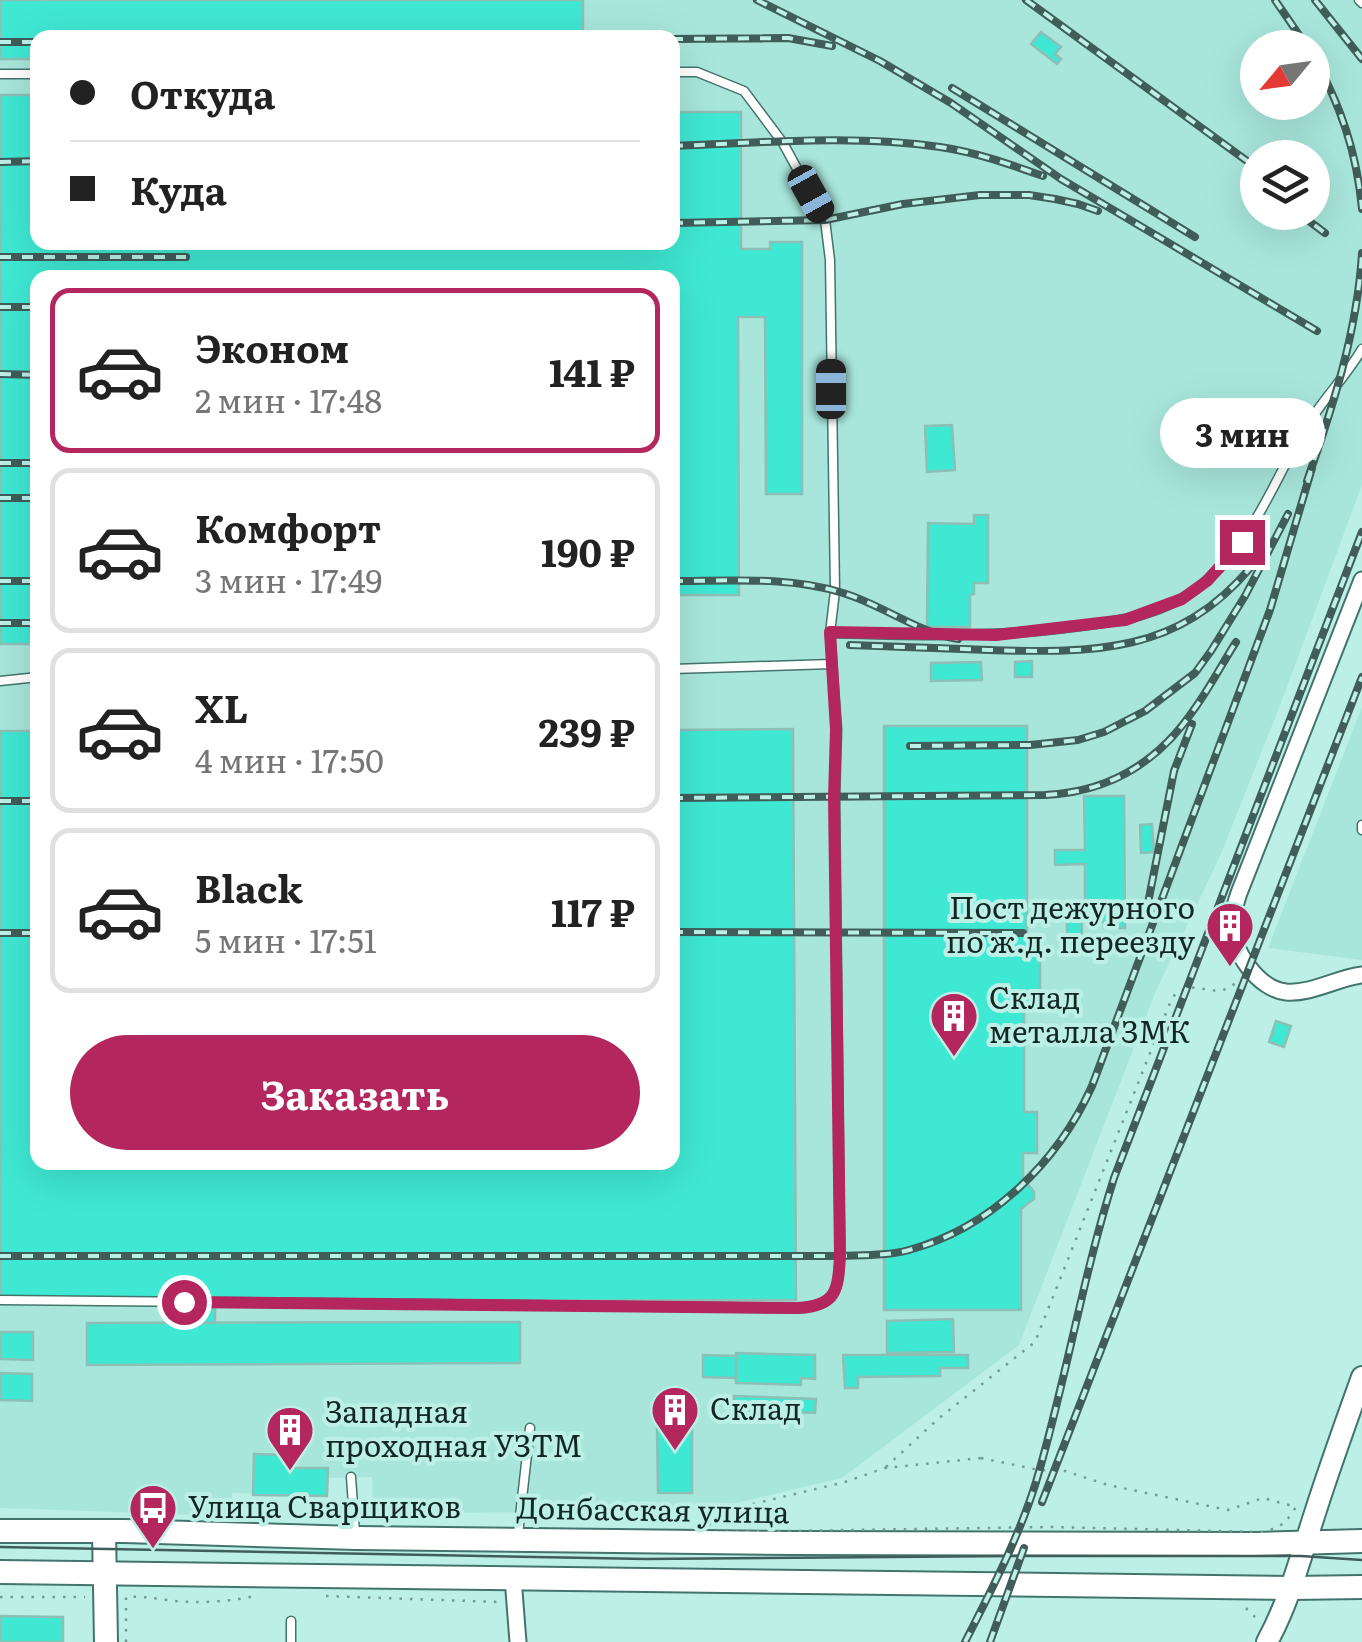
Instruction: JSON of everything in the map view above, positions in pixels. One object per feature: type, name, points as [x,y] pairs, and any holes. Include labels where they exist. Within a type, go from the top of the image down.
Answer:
[{"type":"main road","points":[[1267,1642],[1292,1588],[1362,1377]]},
{"type":"main road","name":"Донбасская улица","points":[[0,1530],[356,1538],[1054,1544],[1362,1541]]},
{"type":"main road","points":[[104,1530],[106,1642]]},
{"type":"main road","points":[[0,1572],[1362,1587]]},
{"type":"street","points":[[1362,580],[1239,893],[1231,926],[1243,958],[1265,983],[1276,989],[1311,989],[1362,975]]},
{"type":"street","points":[[513,1578],[518,1642]]},
{"type":"lane","points":[[0,1300],[798,1308],[818,1306],[834,1296],[840,1256],[836,730],[830,632],[835,591],[830,260],[825,220],[784,143],[744,91],[698,72],[680,72]]},
{"type":"lane","points":[[0,74],[30,74]]},
{"type":"lane","points":[[830,632],[958,636],[1042,632],[1125,620],[1182,599],[1207,581],[1254,526],[1311,418],[1362,350]]},
{"type":"lane","points":[[680,670],[832,664]]},
{"type":"lane","points":[[0,681],[30,678]]},
{"type":"lane","points":[[518,1539],[530,1428]]},
{"type":"lane","points":[[351,1478],[356,1538]]},
{"type":"lane","points":[[291,1621],[291,1642]]},
{"type":"path","points":[[884,1468],[938,1418],[1036,1342],[1172,998],[1186,988],[1223,992],[1240,978]]},
{"type":"path","points":[[702,1516],[845,1482],[884,1468],[981,1458],[1065,1471],[1108,1485],[1228,1510],[1263,1498],[1296,1508]]},
{"type":"path","points":[[126,1642],[126,1596],[239,1600],[261,1594]]},
{"type":"path","points":[[320,1596],[498,1602],[505,1614]]},
{"type":"path","points":[[0,1597],[84,1597]]},
{"type":"shaded area","points":[[0,0],[1362,0],[1362,485],[1221,854],[1155,993],[1019,1345],[842,1478],[707,1510],[373,1514],[372,1477],[328,1478],[327,1496],[232,1493],[232,1516],[0,1508]]},
{"type":"shaded area","points":[[1362,707],[1362,960],[1268,948]]},
{"type":"building","points":[[0,0],[583,0],[583,30],[30,30],[30,59],[0,59]]},
{"type":"building","points":[[1041,32],[1061,47],[1055,54],[1061,59],[1057,64],[1031,44]]},
{"type":"building","points":[[0,95],[30,95],[30,250],[680,250],[680,112],[741,112],[741,249],[770,249],[770,242],[802,242],[802,494],[766,494],[765,317],[738,317],[739,595],[680,595],[680,270],[30,270],[30,644],[0,644]]},
{"type":"building","points":[[952,425],[955,470],[927,472],[925,426]]},
{"type":"building","points":[[974,515],[988,515],[988,583],[974,583],[970,627],[927,627],[928,523],[974,524]]},
{"type":"building","points":[[1032,661],[1032,677],[1015,677],[1015,662]]},
{"type":"building","points":[[981,662],[982,680],[931,681],[931,663]]},
{"type":"building","name":"Склад металла ЗМК","points":[[884,726],[1027,726],[1027,951],[1040,951],[1040,1004],[1024,1005],[1024,1112],[1037,1112],[1037,1153],[1023,1153],[1023,1178],[1034,1192],[1034,1199],[1021,1209],[1021,1310],[884,1310]]},
{"type":"building","points":[[793,729],[796,1300],[0,1302],[0,731],[30,731],[30,1170],[680,1170],[680,730]]},
{"type":"building","points":[[1084,796],[1124,796],[1125,928],[1105,928],[1105,922],[1091,923],[1091,908],[1106,908],[1106,900],[1085,900],[1085,864],[1055,865],[1055,850],[1085,850]]},
{"type":"building","points":[[1152,824],[1154,852],[1141,853],[1140,825]]},
{"type":"building","points":[[1067,907],[1081,907],[1082,935],[1067,936]]},
{"type":"building","points":[[1276,1021],[1291,1026],[1284,1047],[1269,1042]]},
{"type":"building","points":[[178,1302],[215,1307],[215,1323],[191,1323]]},
{"type":"building","points":[[953,1319],[954,1352],[887,1353],[887,1321]]},
{"type":"building","points":[[520,1322],[520,1363],[87,1365],[87,1323]]},
{"type":"building","points":[[0,1332],[33,1332],[33,1360],[0,1359]]},
{"type":"building","points":[[736,1353],[815,1355],[815,1379],[801,1378],[801,1385],[736,1383]]},
{"type":"building","points":[[703,1355],[736,1356],[736,1378],[703,1377]]},
{"type":"building","points":[[843,1355],[968,1355],[968,1368],[940,1368],[940,1376],[858,1377],[858,1388],[845,1388]]},
{"type":"building","points":[[0,1373],[32,1374],[32,1401],[0,1400]]},
{"type":"building","points":[[734,1396],[816,1399],[815,1413],[733,1410]]},
{"type":"building","name":"Склад","points":[[657,1427],[692,1427],[692,1493],[658,1493]]},
{"type":"building","name":"Западная проходная УЗТМ","points":[[254,1454],[289,1455],[289,1468],[328,1468],[327,1496],[253,1495]]},
{"type":"building","points":[[0,1616],[63,1617],[63,1642],[0,1642]]},
{"type":"tram line","points":[[0,1547],[646,1559],[1301,1556],[1362,1560]]},
{"type":"railway","points":[[757,0],[880,61],[951,103],[1061,179],[1317,331]]},
{"type":"railway","points":[[1026,0],[1240,156]]},
{"type":"railway","points":[[1275,0],[1296,30]]},
{"type":"railway","points":[[1315,0],[1362,59]]},
{"type":"railway","points":[[680,39],[788,38],[832,46]]},
{"type":"railway","points":[[0,42],[30,42]]},
{"type":"railway","points":[[952,88],[1195,237]]},
{"type":"railway","points":[[1330,89],[1346,129],[1362,209]]},
{"type":"railway","points":[[680,146],[806,141],[907,143],[966,152],[1043,176]]},
{"type":"railway","points":[[0,162],[30,161]]},
{"type":"railway","points":[[680,223],[825,220],[903,204],[980,195],[1029,195],[1098,211]]},
{"type":"railway","points":[[1321,230],[1325,233]]},
{"type":"railway","points":[[1307,481],[1349,341],[1362,253]]},
{"type":"railway","points":[[0,257],[186,257]]},
{"type":"railway","points":[[0,307],[30,307]]},
{"type":"railway","points":[[0,374],[30,375]]},
{"type":"railway","points":[[0,463],[30,463]]},
{"type":"railway","points":[[0,1256],[866,1255],[909,1250],[967,1226],[994,1208],[1041,1165],[1061,1141],[1092,1086],[1270,610],[1312,468]]},
{"type":"railway","points":[[0,498],[30,498]]},
{"type":"railway","points":[[910,746],[1030,745],[1078,740],[1145,711],[1195,673],[1211,651],[1288,514]]},
{"type":"railway","points":[[965,1642],[1013,1543],[1036,1482],[1114,1178],[1362,532]]},
{"type":"railway","points":[[850,645],[1064,651],[1132,642],[1194,617],[1223,596],[1251,567]]},
{"type":"railway","points":[[0,581],[30,581]]},
{"type":"railway","points":[[680,581],[758,581],[822,588],[858,598],[928,631],[958,639]]},
{"type":"railway","points":[[0,623],[30,623]]},
{"type":"railway","points":[[680,798],[1045,795],[1091,788],[1131,771],[1166,744],[1195,708],[1236,642]]},
{"type":"railway","points":[[1042,1502],[1362,677]]},
{"type":"railway","points":[[1147,908],[1174,771],[1192,724]]},
{"type":"railway","points":[[0,801],[30,801]]},
{"type":"railway","points":[[680,932],[1023,933]]},
{"type":"railway","points":[[0,933],[30,933]]},
{"type":"railway","points":[[990,1642],[1024,1548]]},
{"type":"place","name":"Пост дежурного по ж.д. переезду","points":[[1230,968]]},
{"type":"place","name":"Склад металла ЗМК","points":[[954,1058]]},
{"type":"place","name":"Склад","points":[[675,1452]]},
{"type":"place","name":"Западная проходная УЗТМ","points":[[290,1472]]},
{"type":"place","name":"Улица Сварщиков","points":[[153,1550]]},
{"type":"route","points":[[184,1302],[810,1308],[834,1296],[840,1256],[836,730],[830,632],[996,635],[1125,620],[1182,599],[1207,581],[1242,542]]}]
